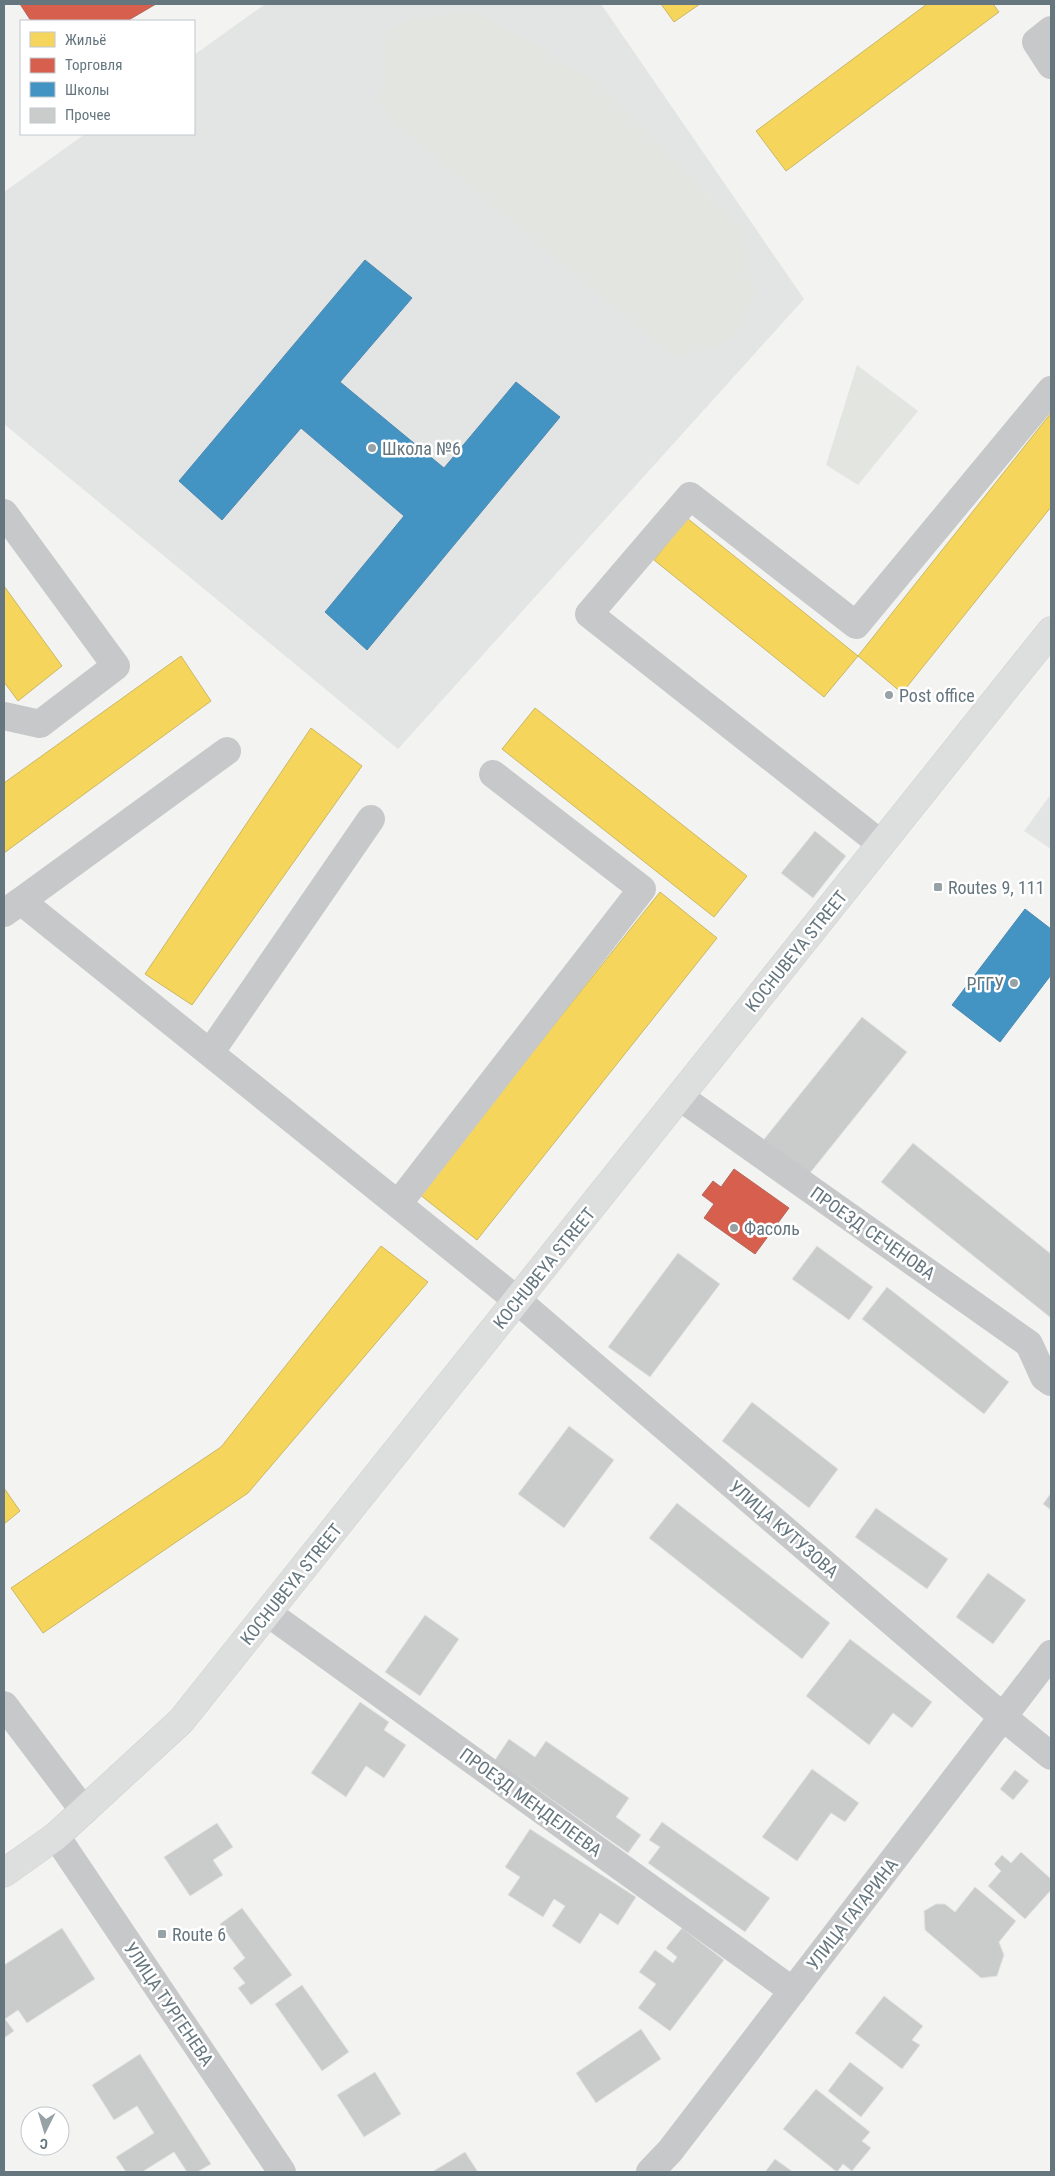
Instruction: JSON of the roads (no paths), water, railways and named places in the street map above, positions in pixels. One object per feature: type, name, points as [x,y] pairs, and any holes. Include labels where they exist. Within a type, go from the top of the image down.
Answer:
[{"type":"main road","name":"KOCHUBEYA STREET","points":[[4,1873],[56,1836],[181,1721],[518,1301],[1051,630]]},
{"type":"street","points":[[1051,30],[1036,42],[1051,65]]},
{"type":"street","points":[[881,844],[589,614],[690,496],[856,625],[1051,390]]},
{"type":"street","points":[[4,513],[116,666],[40,724],[4,716]]},
{"type":"street","points":[[12,907],[227,751]]},
{"type":"street","points":[[398,1204],[642,889],[493,774]]},
{"type":"street","points":[[210,1053],[371,819]]},
{"type":"street","name":"УЛИЦА КУТУЗОВА","points":[[12,907],[210,1053],[518,1301],[1003,1718],[1051,1756]]},
{"type":"street","name":"ПРОЕЗД СЕЧЕНОВА","points":[[680,1096],[1029,1344],[1044,1377],[1051,1382]]},
{"type":"street","name":"ПРОЕЗД МЕНДЕЛЕЕВА","points":[[268,1613],[794,1991]]},
{"type":"street","name":"УЛИЦА ГАГАРИНА","points":[[650,2172],[670,2151],[794,1991],[1051,1654]]},
{"type":"street","points":[[4,1704],[84,1811]]},
{"type":"street","name":"УЛИЦА ТУРГЕНЕВА","points":[[56,1836],[282,2172]]},
{"type":"place","name":"Школа №6","points":[[372,448]]},
{"type":"place","name":"Post office","points":[[889,695]]},
{"type":"place","name":"Routes 9, 111","points":[[938,887]]},
{"type":"place","name":"РГГУ","points":[[1014,983]]},
{"type":"place","name":"Фасоль","points":[[734,1228]]},
{"type":"place","name":"Route 6","points":[[162,1934]]}]
